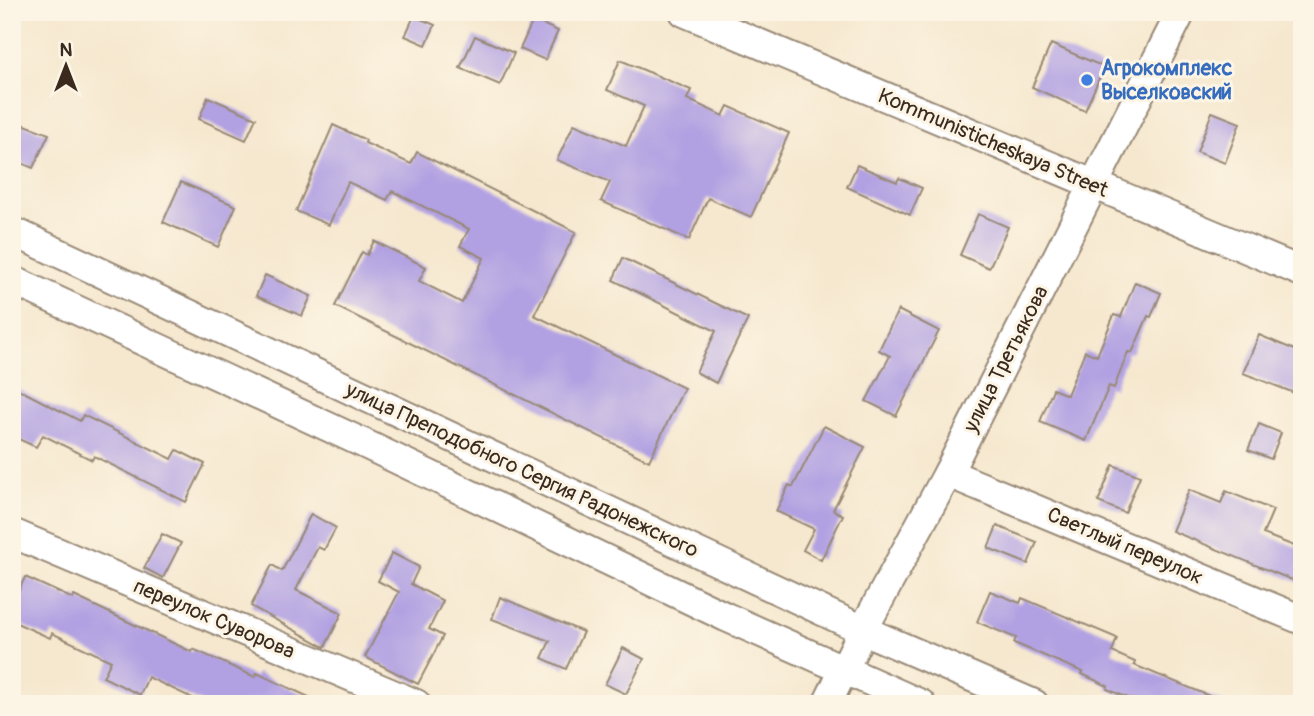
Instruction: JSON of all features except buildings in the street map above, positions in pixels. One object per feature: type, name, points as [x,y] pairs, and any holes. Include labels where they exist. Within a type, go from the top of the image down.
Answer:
[{"type":"street","name":"Kommunisticheskaya Street","points":[[684,12],[1094,187],[1302,272]]},
{"type":"street","name":"улица Третьякова","points":[[827,704],[863,630],[948,473],[1181,12]]},
{"type":"street","name":"улица Преподобного Сергия Радонежского","points":[[12,231],[863,630],[1034,704]]},
{"type":"street","name":"улица Преподобного Сергия Радонежского","points":[[12,280],[845,671],[921,704]]},
{"type":"street","name":"Светлый переулок","points":[[948,473],[1302,620]]},
{"type":"street","name":"переулок Суворова","points":[[12,533],[416,704]]},
{"type":"place","name":"Агрокомплекс Выселковский","points":[[1087,80]]}]
